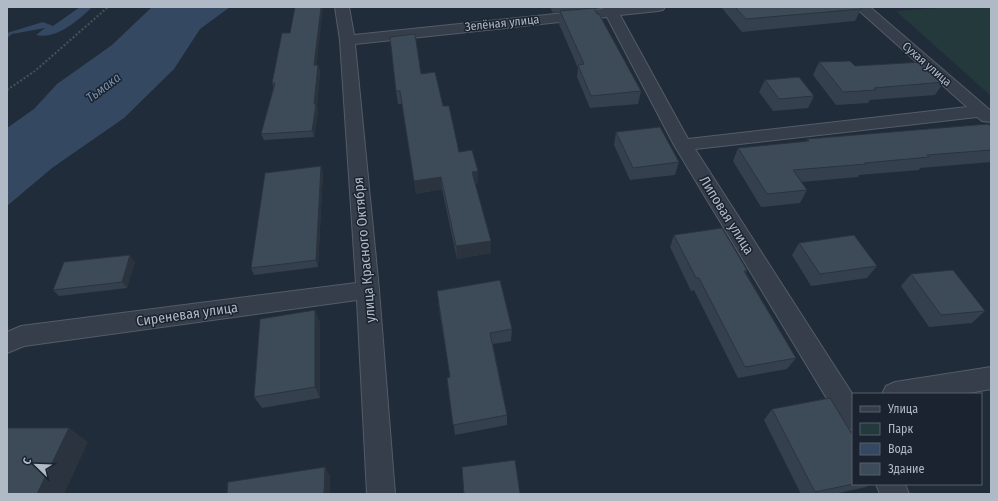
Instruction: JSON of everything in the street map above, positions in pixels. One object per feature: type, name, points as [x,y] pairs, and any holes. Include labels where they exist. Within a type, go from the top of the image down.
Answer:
[{"type":"street","name":"улица Красного Октября","points":[[342,7],[368,290],[381,494]]},
{"type":"street","name":"Зелёная улица","points":[[346,40],[611,9],[658,7]]},
{"type":"street","name":"Сухая улица","points":[[862,7],[986,116]]},
{"type":"street","name":"Липовая улица","points":[[611,9],[683,145],[850,407]]},
{"type":"street","points":[[683,145],[986,116]]},
{"type":"street","name":"Сиреневая улица","points":[[7,343],[21,336],[368,290]]},
{"type":"street","points":[[901,393],[991,378]]},
{"type":"street","points":[[890,485],[895,494]]},
{"type":"path","points":[[7,90],[35,71],[108,7]]},
{"type":"green space","points":[[951,7],[991,7],[991,96],[896,11]]},
{"type":"water","points":[[80,7],[92,7],[81,18],[59,32],[44,36],[36,35],[45,28],[12,34],[7,38],[7,33],[43,22],[53,26]]},
{"type":"water","name":"Тьмака","points":[[152,7],[230,7],[200,29],[174,69],[124,118],[52,168],[7,206],[7,128],[34,109],[57,84],[112,45]]},
{"type":"building","points":[[295,7],[321,7],[314,65],[318,65],[314,104],[316,104],[312,131],[261,134],[275,83],[272,83],[282,33],[290,33]]},
{"type":"building","points":[[735,7],[861,7],[861,9],[746,19]]},
{"type":"building","points":[[594,8],[597,14],[599,14],[641,91],[591,96],[578,65],[584,64],[560,11]]},
{"type":"building","points":[[415,34],[421,74],[435,72],[443,106],[449,106],[459,152],[472,150],[478,171],[472,172],[491,241],[456,246],[441,177],[414,181],[400,91],[396,91],[390,37]]},
{"type":"building","points":[[850,61],[855,66],[922,62],[944,82],[874,88],[876,90],[843,92],[819,62]]},
{"type":"building","points":[[799,77],[814,96],[779,99],[765,80]]},
{"type":"building","points":[[988,124],[991,126],[991,150],[927,155],[929,157],[793,170],[807,190],[767,194],[738,148],[809,141],[807,139]]},
{"type":"building","points":[[660,127],[679,162],[633,168],[616,132]]},
{"type":"building","points":[[321,166],[316,260],[251,268],[265,173]]},
{"type":"building","points":[[722,228],[747,270],[744,271],[796,358],[745,367],[699,278],[696,278],[674,235]]},
{"type":"building","points":[[854,235],[877,266],[820,274],[799,243]]},
{"type":"building","points":[[130,255],[122,282],[53,290],[64,262]]},
{"type":"building","points":[[953,270],[985,311],[941,315],[911,274]]},
{"type":"building","points":[[500,280],[512,329],[490,333],[507,415],[453,425],[447,378],[450,377],[437,291]]},
{"type":"building","points":[[315,310],[315,387],[254,397],[260,319]]},
{"type":"building","points":[[830,398],[852,434],[852,484],[815,492],[772,409]]},
{"type":"building","points":[[7,428],[69,428],[37,494],[7,494]]},
{"type":"building","points":[[515,460],[520,494],[464,494],[462,467]]},
{"type":"building","points":[[325,467],[324,494],[227,494],[228,482]]}]
